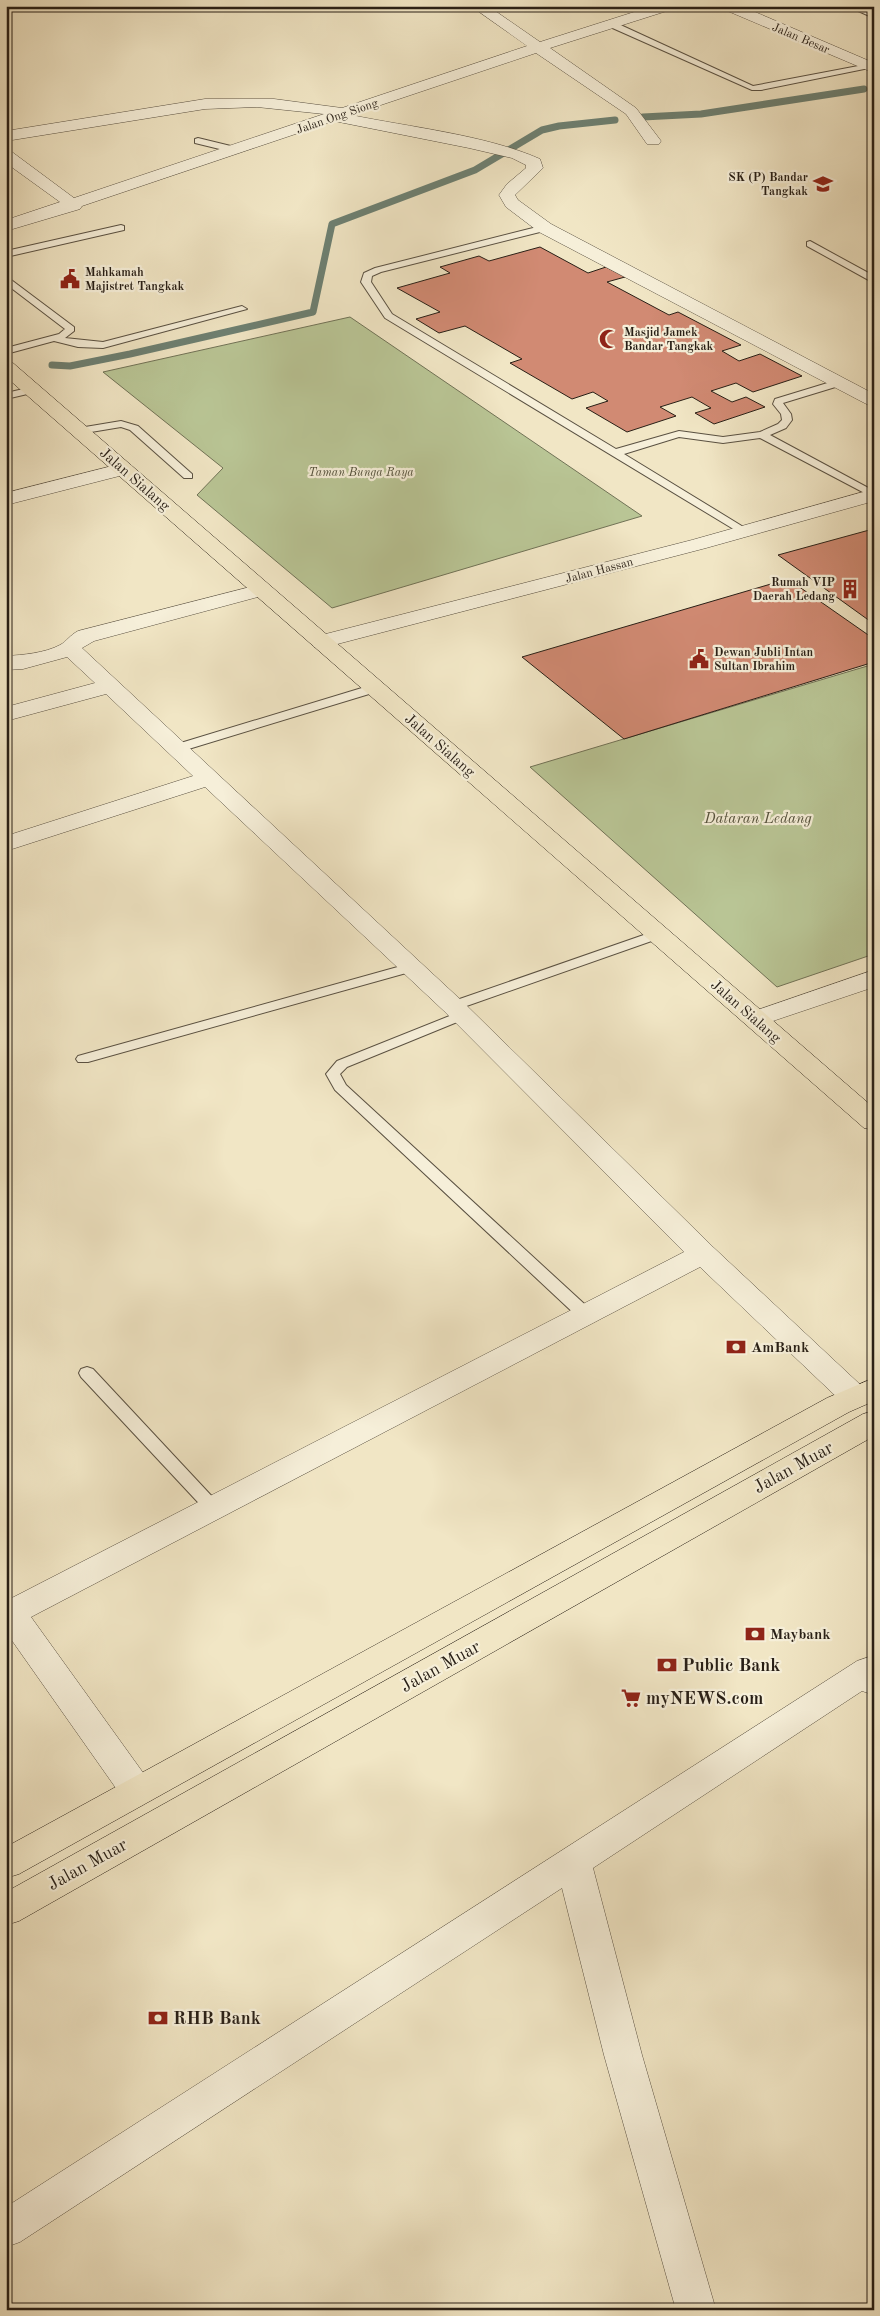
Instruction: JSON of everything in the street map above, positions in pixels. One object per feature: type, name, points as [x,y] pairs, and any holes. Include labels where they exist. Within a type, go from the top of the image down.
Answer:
[{"type":"main road","name":"Jalan Sialang","points":[[6,367],[874,1122]]},
{"type":"main road","name":"Jalan Muar","points":[[6,1864],[137,1791],[868,1402]]},
{"type":"main road","name":"Jalan Muar","points":[[6,1910],[868,1402]]},
{"type":"street","points":[[478,6],[630,111],[653,141]]},
{"type":"street","name":"Jalan Ong Siong","points":[[6,226],[74,205],[539,47],[668,6]]},
{"type":"street","name":"Jalan Besar","points":[[728,6],[872,67]]},
{"type":"street","points":[[6,136],[205,104],[237,101],[301,104],[340,115],[518,155],[534,162],[536,168],[511,189],[507,195],[512,203],[545,228],[874,402]]},
{"type":"street","points":[[6,155],[74,205]]},
{"type":"street","points":[[6,499],[124,469]]},
{"type":"street","name":"Jalan Hassan","points":[[322,642],[874,495]]},
{"type":"street","points":[[71,649],[72,644],[86,636],[262,590]]},
{"type":"street","points":[[6,664],[23,662],[71,649]]},
{"type":"street","points":[[71,649],[458,1011],[703,1254],[868,1402]]},
{"type":"street","points":[[6,714],[101,679]]},
{"type":"street","points":[[6,844],[210,778]]},
{"type":"street","points":[[755,1019],[874,978]]},
{"type":"street","points":[[137,1791],[8,1615],[703,1254]]},
{"type":"street","points":[[6,2229],[573,1861],[872,1673]]},
{"type":"street","points":[[573,1861],[623,2055],[696,2310]]},
{"type":"lane","points":[[851,6],[874,16]]},
{"type":"lane","points":[[611,24],[752,88],[761,88],[872,67]]},
{"type":"lane","points":[[198,141],[236,150]]},
{"type":"lane","points":[[6,254],[121,228]]},
{"type":"lane","points":[[545,228],[378,270],[367,275],[366,282],[388,316],[744,531]]},
{"type":"lane","points":[[810,244],[874,280]]},
{"type":"lane","points":[[6,279],[70,326],[70,331],[55,338],[6,351]]},
{"type":"lane","points":[[55,338],[66,343],[102,345],[242,308]]},
{"type":"lane","points":[[616,452],[679,434],[723,440],[762,435],[782,426],[787,420],[786,414],[778,404],[779,401],[838,383]]},
{"type":"lane","points":[[6,396],[32,390]]},
{"type":"lane","points":[[79,431],[120,424],[134,428],[188,476]]},
{"type":"lane","points":[[762,435],[874,495]]},
{"type":"lane","points":[[178,748],[375,688]]},
{"type":"lane","points":[[586,1315],[340,1087],[333,1074],[342,1064],[458,1011],[658,934]]},
{"type":"lane","points":[[83,1059],[412,967]]},
{"type":"lane","points":[[87,1373],[214,1509]]},
{"type":"green space","name":"Taman Bunga Raya","points":[[350,317],[642,516],[332,608],[197,495],[223,468],[103,372]]},
{"type":"green space","name":"Dataran Ledang","points":[[874,664],[874,954],[777,987],[530,767]]},
{"type":"building","name":"Masjid Jamek Bandar Tangkak","points":[[540,247],[588,273],[606,267],[625,277],[607,282],[669,315],[678,312],[741,345],[722,351],[739,361],[760,354],[802,376],[753,392],[736,383],[711,391],[732,402],[746,397],[765,407],[714,424],[695,413],[711,408],[692,397],[660,407],[676,416],[627,432],[586,408],[608,401],[593,392],[572,399],[510,363],[522,359],[465,326],[439,333],[416,319],[440,312],[397,288],[450,273],[440,267],[479,256],[489,261]]},
{"type":"building","name":"Rumah VIP Daerah Ledang","points":[[873,529],[874,624],[778,555]]},
{"type":"building","name":"Dewan Jubli Intan Sultan Ibrahim","points":[[788,579],[874,639],[874,662],[624,739],[522,657]]},
{"type":"waterway","points":[[643,117],[701,114],[864,89]]},
{"type":"waterway","points":[[52,365],[70,366],[130,354],[313,312],[332,224],[475,170],[542,130],[559,126],[615,120]]},
{"type":"place","name":"SK (P) Bandar Tangkak","points":[[823,184]]},
{"type":"place","name":"Mahkamah Majistret Tangkak","points":[[70,279]]},
{"type":"place","name":"Masjid Jamek Bandar Tangkak","points":[[609,339]]},
{"type":"place","name":"Rumah VIP Daerah Ledang","points":[[850,589]]},
{"type":"place","name":"Dewan Jubli Intan Sultan Ibrahim","points":[[699,659]]},
{"type":"place","name":"AmBank","points":[[736,1347]]},
{"type":"place","name":"Maybank","points":[[755,1634]]},
{"type":"place","name":"Public Bank","points":[[667,1665]]},
{"type":"place","name":"myNEWS.com","points":[[631,1698]]},
{"type":"place","name":"RHB Bank","points":[[158,2018]]}]
